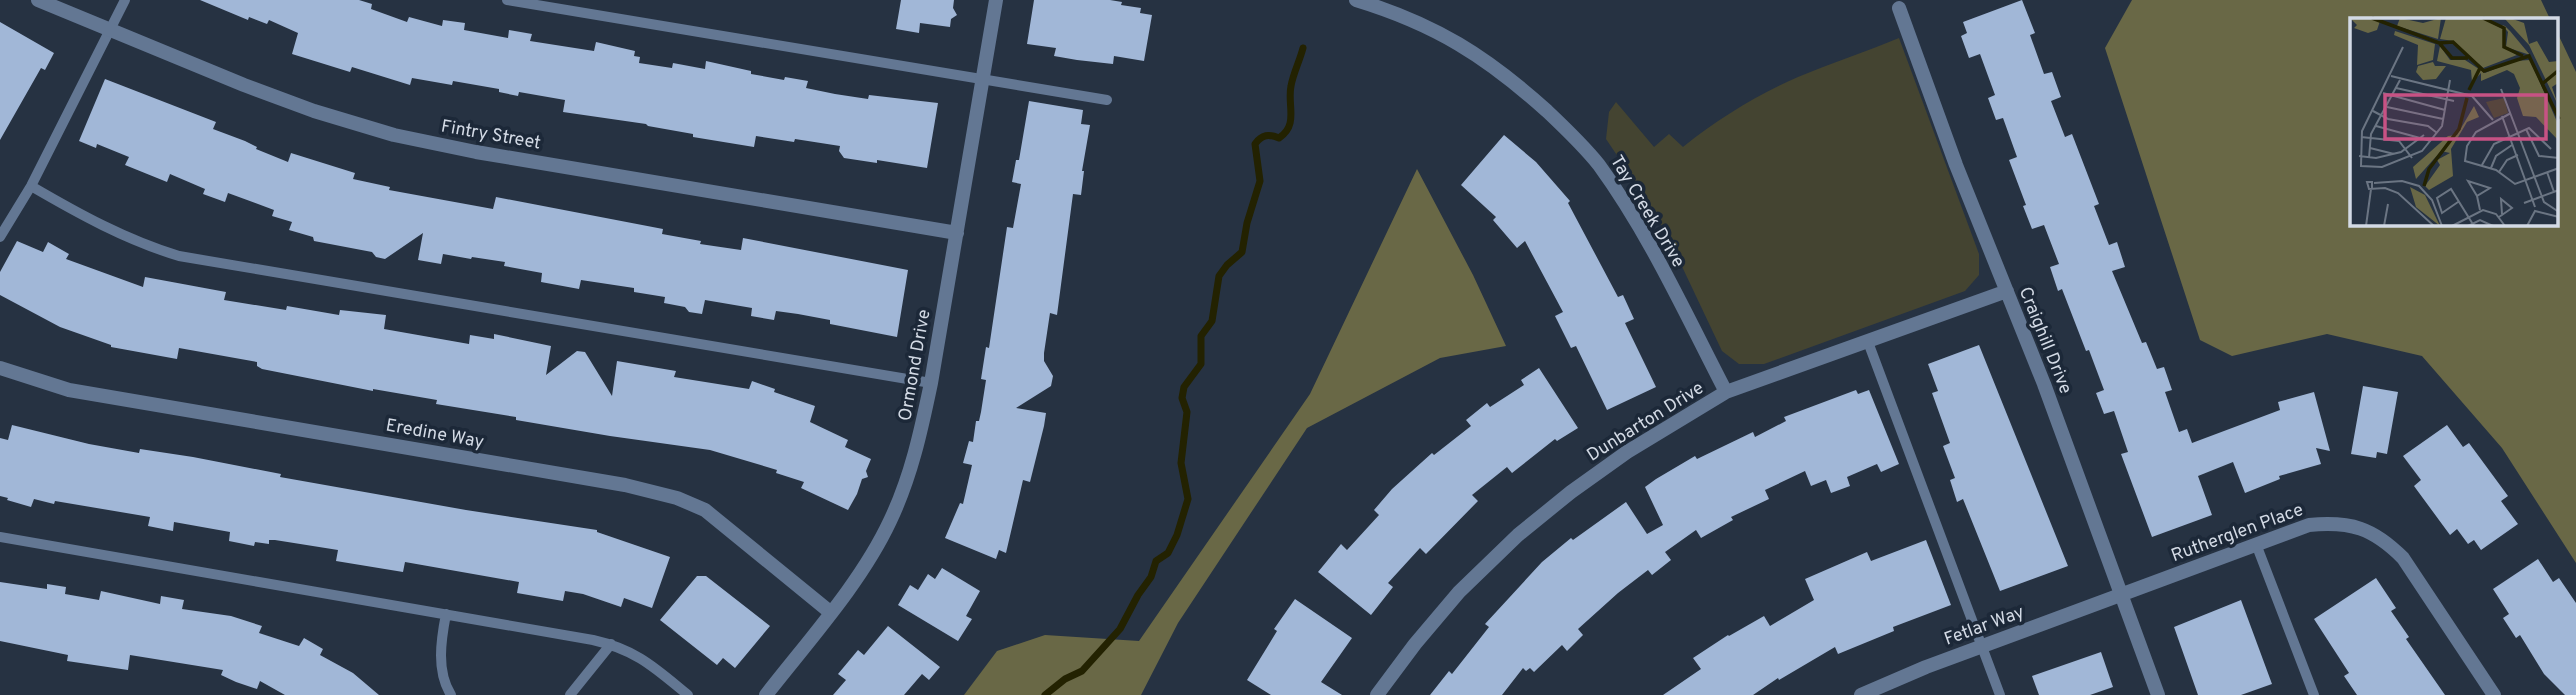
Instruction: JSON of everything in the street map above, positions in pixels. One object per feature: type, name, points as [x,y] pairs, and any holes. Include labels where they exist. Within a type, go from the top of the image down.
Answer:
[{"type":"street","name":"Fintry Street","points":[[38,0],[244,85],[314,111],[394,135],[476,152],[957,233]]},
{"type":"street","name":"Ormond Drive","points":[[766,695],[872,555],[890,522],[918,445],[932,383],[996,0]]},
{"type":"street","name":"Tay Creek Drive","points":[[1356,0],[1393,11],[1448,36],[1511,78],[1562,125],[1597,163],[1642,231],[1726,392]]},
{"type":"street","name":"Craighill Drive","points":[[1898,4],[1956,165],[2044,384],[2158,695]]},
{"type":"street","name":"Dunbarton Drive","points":[[1377,695],[1415,644],[1460,592],[1518,535],[1571,492],[1627,452],[1726,392],[2007,291]]},
{"type":"street","name":"Eredine Way","points":[[0,368],[69,390],[656,492],[705,510],[830,612]]},
{"type":"street","name":"Rutherglen Place","points":[[2122,595],[2309,524],[2335,522],[2357,526],[2388,543],[2403,558],[2494,695]]},
{"type":"street","name":"Fetlar Way","points":[[1861,695],[1926,667],[2122,595]]},
{"type":"lane","points":[[0,237],[31,186],[125,0]]},
{"type":"lane","points":[[507,0],[1107,100]]},
{"type":"lane","points":[[31,186],[90,221],[145,246],[179,256],[932,383]]},
{"type":"lane","points":[[1868,342],[2000,695]]},
{"type":"lane","points":[[0,537],[611,644],[642,658],[688,695]]},
{"type":"lane","points":[[2256,544],[2314,695]]},
{"type":"lane","points":[[446,614],[440,662],[451,695]]},
{"type":"lane","points":[[570,695],[611,644]]},
{"type":"green space","points":[[1899,38],[1979,254],[1979,275],[1965,291],[1764,364],[1739,364],[1722,351],[1668,237],[1606,139],[1609,112],[1616,102],[1654,147],[1669,134],[1683,147],[1724,117],[1783,84]]},
{"type":"shaded area","points":[[2132,0],[2541,0],[2550,18],[2350,18],[2350,226],[2558,226],[2558,34],[2576,72],[2576,563],[2502,448],[2422,356],[2327,334],[2232,356],[2200,340],[2105,48]]},
{"type":"shaded area","points":[[1417,169],[1473,275],[1506,346],[1440,358],[1307,428],[1178,623],[1141,695],[964,695],[997,651],[1045,635],[1139,641],[1310,394]]},
{"type":"building","points":[[200,0],[359,0],[372,4],[371,9],[407,22],[409,17],[442,26],[443,20],[465,23],[464,30],[508,38],[509,30],[532,34],[530,41],[594,51],[596,42],[635,51],[634,56],[640,57],[639,63],[672,68],[673,63],[705,69],[706,61],[751,71],[751,74],[808,81],[806,88],[835,94],[868,99],[869,95],[938,103],[927,168],[844,158],[839,151],[840,146],[795,139],[794,142],[756,136],[754,147],[693,137],[693,134],[646,124],[563,112],[565,100],[519,92],[518,96],[499,92],[499,89],[453,81],[452,85],[412,78],[410,85],[352,67],[350,72],[292,54],[298,33],[269,20],[267,24],[249,17],[248,20]]},
{"type":"building","points":[[901,0],[954,0],[953,8],[957,15],[951,19],[950,27],[920,23],[919,33],[896,29]]},
{"type":"building","points":[[1034,0],[1110,0],[1141,8],[1140,13],[1152,15],[1144,61],[1114,56],[1113,64],[1077,60],[1054,56],[1056,48],[1027,44]]},
{"type":"building","points":[[2022,0],[2035,33],[2030,35],[2044,74],[2052,72],[2061,97],[2051,101],[2065,137],[2072,134],[2099,204],[2094,206],[2109,245],[2117,242],[2125,267],[2112,271],[2142,343],[2146,342],[2157,369],[2164,367],[2172,390],[2165,392],[2179,432],[2187,429],[2192,443],[2280,410],[2278,402],[2314,392],[2330,451],[2316,448],[2321,464],[2279,476],[2280,479],[2245,493],[2233,462],[2198,476],[2212,515],[2152,537],[2121,454],[2128,452],[2114,411],[2104,414],[2096,393],[2104,390],[2062,289],[2058,291],[2050,267],[2059,264],[2044,225],[2032,229],[2023,206],[2026,205],[2009,160],[2017,157],[2003,118],[1996,120],[1988,98],[1995,95],[1980,54],[1969,58],[1961,36],[1967,33],[1963,22]]},
{"type":"building","points":[[0,22],[54,53],[45,70],[41,68],[0,140]]},
{"type":"building","points":[[105,79],[216,122],[213,129],[288,162],[291,153],[355,173],[353,179],[390,187],[389,190],[493,209],[496,197],[663,229],[662,234],[701,241],[700,244],[741,250],[743,238],[908,270],[897,337],[830,324],[830,320],[798,314],[776,311],[774,320],[751,316],[752,308],[705,300],[702,314],[689,312],[685,307],[664,303],[665,297],[634,292],[634,288],[581,280],[579,289],[541,282],[542,273],[504,266],[505,262],[443,254],[441,264],[418,260],[423,233],[385,259],[376,257],[372,252],[314,241],[313,237],[289,230],[292,222],[272,216],[274,210],[228,193],[225,202],[203,194],[205,189],[170,174],[167,182],[125,165],[129,157],[97,144],[96,148],[79,141]]},
{"type":"building","points":[[1029,101],[1083,110],[1081,124],[1090,125],[1081,195],[1073,194],[1057,315],[1050,313],[1044,353],[1044,361],[1053,376],[1051,386],[1016,408],[1046,413],[1044,426],[1030,482],[1023,480],[1006,553],[999,550],[996,559],[945,538],[960,503],[963,504],[972,465],[963,463],[969,441],[973,442],[976,421],[979,421],[981,412],[986,380],[981,379],[986,347],[989,348],[1007,227],[1013,228],[1021,184],[1012,182],[1016,160],[1019,160]]},
{"type":"building","points":[[1504,135],[1536,162],[1570,201],[1568,203],[1618,297],[1623,295],[1634,319],[1625,323],[1656,387],[1607,410],[1576,346],[1571,348],[1555,316],[1563,312],[1525,241],[1517,248],[1493,220],[1496,217],[1461,185]]},
{"type":"building","points":[[17,241],[43,252],[48,242],[69,254],[66,259],[143,287],[145,277],[226,292],[224,300],[286,310],[287,306],[339,315],[340,310],[386,315],[384,329],[469,344],[470,335],[494,339],[494,334],[551,346],[546,375],[577,351],[585,352],[612,396],[617,361],[676,371],[674,377],[749,389],[752,381],[775,389],[774,392],[815,406],[810,422],[848,440],[845,447],[871,459],[866,471],[868,477],[862,479],[848,510],[801,488],[804,482],[776,473],[777,470],[710,450],[516,420],[516,417],[436,404],[437,400],[373,391],[262,369],[257,366],[257,362],[179,348],[177,359],[111,347],[60,327],[0,295],[0,272]]},
{"type":"building","points":[[1979,345],[2068,566],[2000,591],[1963,499],[1957,502],[1950,480],[1955,478],[1943,446],[1950,443],[1932,393],[1938,391],[1928,364]]},
{"type":"building","points":[[1539,368],[1578,428],[1557,441],[1555,439],[1512,473],[1507,467],[1472,495],[1478,501],[1426,554],[1420,548],[1388,583],[1393,587],[1371,615],[1318,572],[1341,544],[1347,550],[1379,515],[1374,510],[1392,489],[1432,453],[1434,455],[1471,426],[1466,420],[1487,403],[1490,407],[1524,385],[1521,380]]},
{"type":"building","points":[[2363,386],[2398,392],[2387,454],[2377,452],[2376,458],[2351,454]]},
{"type":"building","points":[[1856,390],[1858,394],[1869,390],[1899,464],[1881,472],[1877,464],[1847,477],[1850,486],[1831,493],[1826,480],[1811,486],[1805,471],[1765,490],[1769,499],[1731,517],[1733,520],[1701,538],[1696,530],[1665,552],[1671,560],[1652,575],[1648,570],[1618,593],[1578,629],[1583,635],[1567,651],[1562,645],[1534,672],[1530,668],[1526,671],[1523,668],[1502,695],[1430,695],[1449,671],[1452,674],[1489,627],[1485,624],[1542,562],[1571,538],[1573,540],[1626,502],[1647,534],[1663,525],[1645,487],[1656,479],[1695,456],[1697,459],[1753,432],[1755,437],[1786,421],[1784,417]]},
{"type":"building","points":[[12,425],[139,453],[140,449],[193,457],[281,474],[280,477],[597,530],[670,557],[652,608],[624,598],[621,607],[565,591],[563,601],[517,593],[519,582],[405,562],[403,572],[336,561],[338,550],[275,540],[269,540],[269,544],[255,542],[254,546],[229,541],[230,532],[174,522],[173,531],[148,526],[150,517],[34,499],[31,507],[0,496],[0,438],[8,440]]},
{"type":"building","points":[[2447,425],[2463,447],[2469,443],[2508,496],[2501,501],[2518,524],[2481,550],[2474,540],[2468,544],[2457,529],[2450,535],[2414,486],[2421,480],[2403,456]]},
{"type":"building","points":[[1926,540],[1951,605],[1893,627],[1894,631],[1838,654],[1835,647],[1753,695],[1663,695],[1701,669],[1693,658],[1728,635],[1764,616],[1770,626],[1814,600],[1805,579],[1867,552],[1871,561]]},
{"type":"building","points":[[2538,559],[2553,582],[2559,578],[2576,603],[2576,695],[2565,695],[2544,674],[2520,635],[2516,638],[2503,618],[2509,614],[2493,589]]},
{"type":"building","points":[[942,568],[980,591],[966,616],[972,619],[958,641],[898,605],[910,585],[918,590],[928,574],[935,579]]},
{"type":"building","points":[[697,576],[706,576],[770,626],[735,668],[723,658],[717,665],[660,620]]},
{"type":"building","points":[[2376,578],[2396,608],[2391,611],[2409,637],[2406,639],[2445,695],[2357,695],[2344,676],[2349,673],[2314,619]]},
{"type":"building","points":[[0,582],[47,589],[47,584],[66,587],[65,594],[99,600],[101,591],[160,604],[161,596],[184,600],[182,609],[231,616],[262,626],[259,633],[299,646],[304,638],[323,649],[320,655],[353,673],[379,695],[285,695],[260,681],[257,689],[236,682],[221,675],[223,670],[130,655],[128,670],[67,661],[68,655],[0,641]]},
{"type":"building","points":[[1295,599],[1352,638],[1321,682],[1342,695],[1271,695],[1247,680],[1277,631],[1274,629]]},
{"type":"building","points":[[2241,600],[2272,684],[2241,695],[2198,695],[2174,627]]},
{"type":"building","points":[[888,626],[940,667],[929,680],[922,674],[904,695],[833,695],[846,680],[838,674],[858,650],[864,655]]},
{"type":"building","points":[[2101,652],[2113,687],[2090,695],[2039,695],[2032,676]]},
{"type":"waterway","points":[[1045,695],[1065,679],[1082,671],[1120,629],[1151,577],[1156,561],[1168,553],[1177,535],[1188,499],[1181,463],[1187,412],[1182,398],[1184,387],[1201,364],[1201,336],[1212,321],[1219,276],[1242,252],[1247,223],[1260,181],[1255,144],[1266,136],[1279,138],[1289,127],[1291,86],[1303,48]]}]
